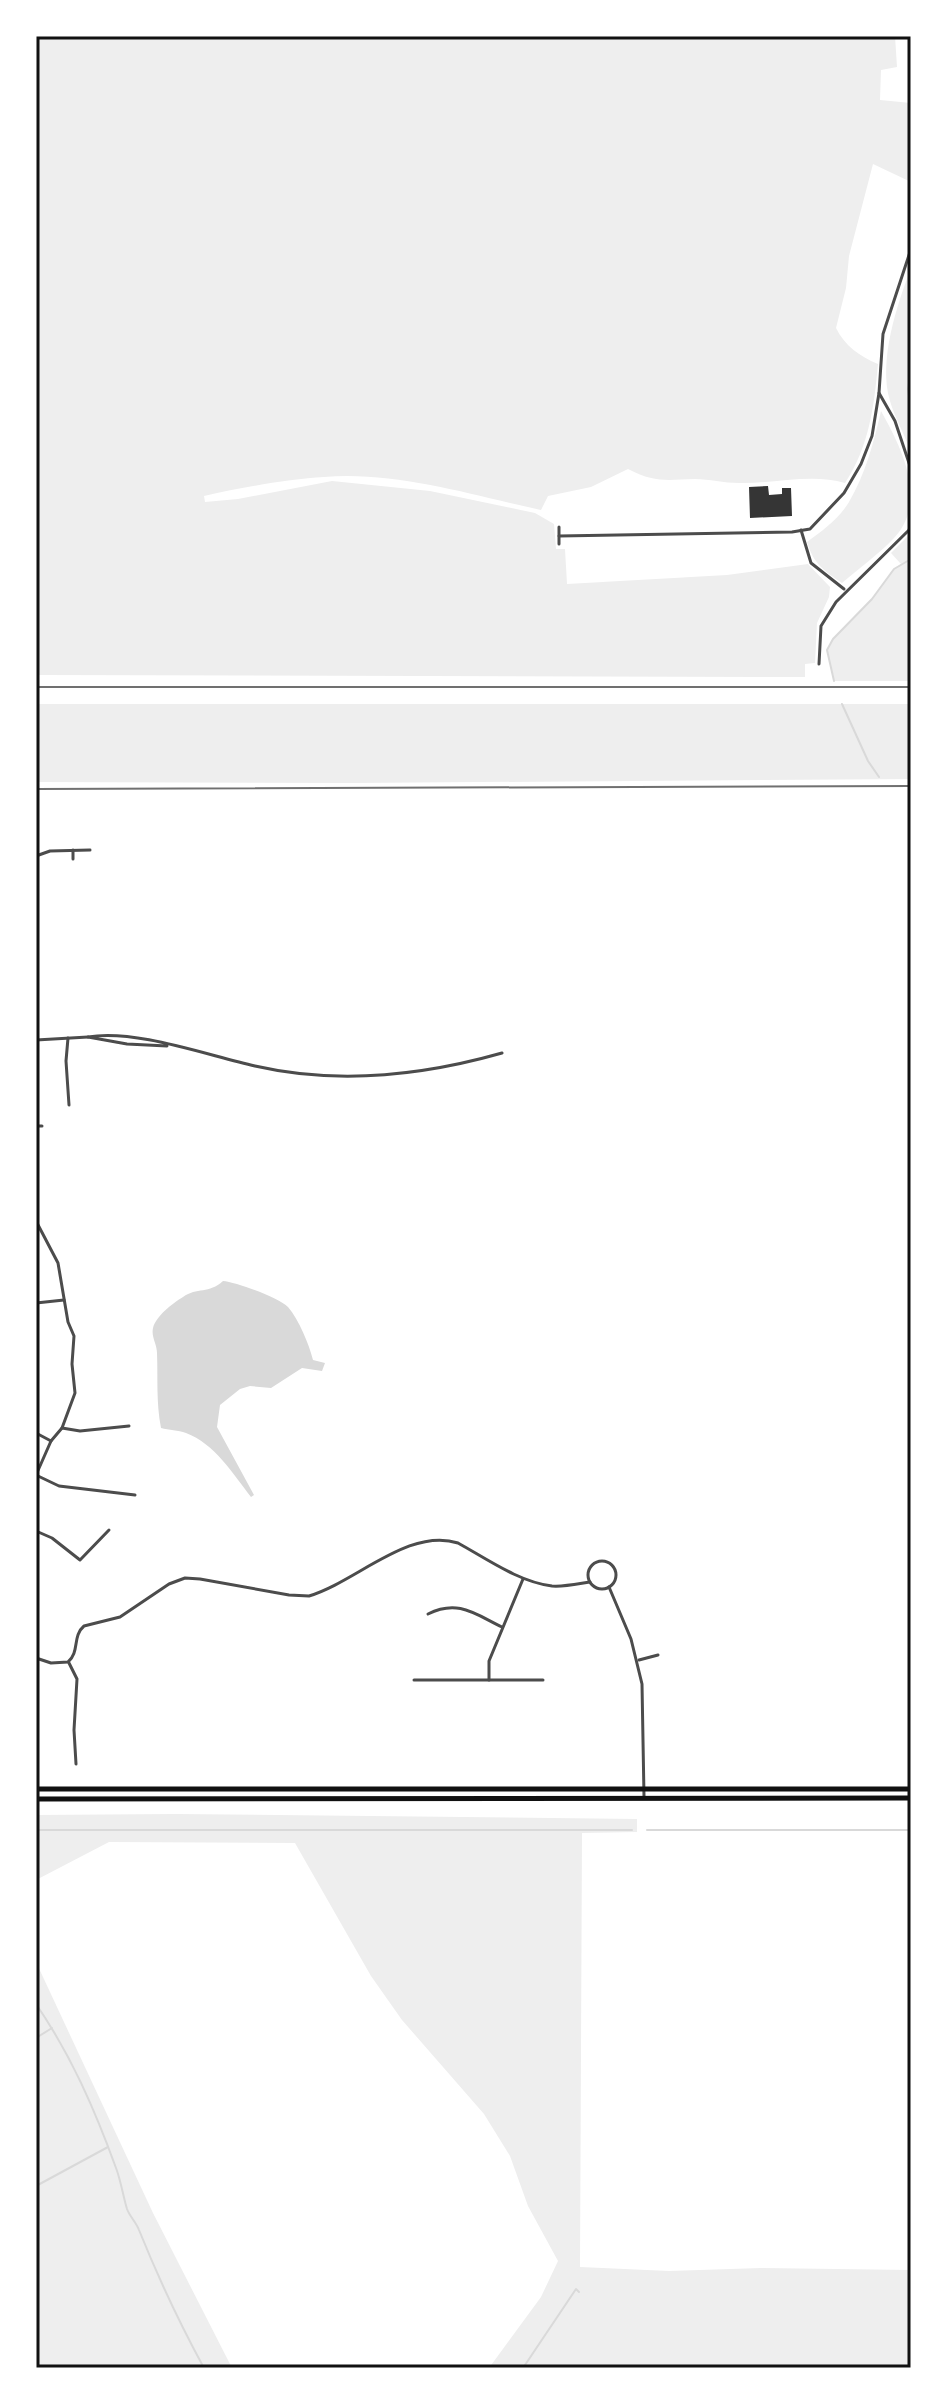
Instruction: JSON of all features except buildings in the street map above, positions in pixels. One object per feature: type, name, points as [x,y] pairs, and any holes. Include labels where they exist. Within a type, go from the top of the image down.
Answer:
[{"type":"main road","points":[[36,1789],[911,1789]]},
{"type":"main road","points":[[36,1799],[911,1798]]},
{"type":"street","points":[[559,536],[810,529],[844,493],[861,464],[872,436],[883,334],[911,249]]},
{"type":"street","points":[[879,393],[895,421],[911,469]]},
{"type":"street","points":[[819,664],[821,626],[845,590],[909,530],[911,524]]},
{"type":"street","points":[[559,527],[559,544]]},
{"type":"street","points":[[801,530],[811,563],[845,590]]},
{"type":"street","points":[[73,850],[73,859]]},
{"type":"street","points":[[36,856],[50,851],[90,850]]},
{"type":"street","points":[[36,1040],[88,1037],[127,1044],[167,1046],[256,1067],[328,1076],[426,1071],[502,1053]]},
{"type":"street","points":[[68,1038],[69,1105]]},
{"type":"street","points":[[36,1126],[42,1126]]},
{"type":"street","points":[[36,1221],[58,1263],[68,1322],[74,1336],[72,1364],[75,1393],[62,1428],[51,1441],[36,1475],[59,1486],[135,1495]]},
{"type":"street","points":[[36,1303],[65,1300]]},
{"type":"street","points":[[62,1428],[80,1431],[129,1426]]},
{"type":"street","points":[[36,1433],[51,1441]]},
{"type":"street","points":[[36,1532],[52,1538],[80,1560],[109,1530]]},
{"type":"street","points":[[36,1658],[51,1663],[68,1662],[75,1655],[77,1635],[84,1626],[120,1617],[169,1584],[185,1578],[309,1596],[415,1543],[435,1539],[458,1543],[523,1578],[555,1586],[590,1582]]},
{"type":"street","points":[[604,1562],[612,1566],[616,1573],[609,1587],[596,1588],[590,1582],[588,1574],[592,1566],[604,1562]]},
{"type":"street","points":[[489,1680],[489,1661],[523,1578]]},
{"type":"street","points":[[609,1587],[637,1661],[642,1684],[644,1800]]},
{"type":"street","points":[[428,1614],[443,1607],[460,1608],[503,1627]]},
{"type":"street","points":[[637,1661],[658,1655]]},
{"type":"street","points":[[68,1662],[77,1679],[73,1735],[76,1764]]},
{"type":"street","points":[[414,1680],[543,1680]]},
{"type":"shaded area","points":[[36,36],[895,36],[897,67],[881,70],[880,100],[911,103],[911,182],[873,164],[849,256],[846,288],[836,328],[853,350],[878,364],[865,441],[845,483],[819,479],[752,483],[661,480],[628,469],[591,487],[548,496],[541,510],[406,481],[351,476],[279,482],[204,496],[205,502],[238,499],[332,481],[430,491],[535,513],[554,524],[556,549],[565,549],[567,584],[727,575],[808,564],[830,587],[829,597],[817,623],[815,663],[805,664],[805,677],[36,675]]},
{"type":"shaded area","points":[[911,268],[911,453],[890,401],[886,369],[895,316]]},
{"type":"shaded area","points":[[881,411],[903,457],[911,491],[910,508],[894,538],[842,583],[820,566],[807,542],[835,519],[849,502],[860,481]]},
{"type":"shaded area","points":[[911,533],[911,681],[834,681],[827,650],[833,639],[901,564],[891,553]]},
{"type":"shaded area","points":[[36,704],[911,704],[911,779],[36,782]]},
{"type":"shaded area","points":[[223,1281],[257,1291],[288,1307],[303,1332],[313,1360],[325,1363],[322,1371],[302,1368],[271,1388],[250,1386],[240,1389],[220,1405],[217,1427],[254,1495],[251,1497],[223,1460],[206,1444],[186,1433],[161,1428],[159,1418],[155,1323],[165,1310],[183,1297],[213,1288]]},
{"type":"shaded area","points":[[36,1815],[637,1819],[637,1832],[582,1833],[580,2267],[669,2271],[761,2268],[911,2270],[911,2368],[489,2368],[541,2297],[558,2261],[528,2206],[510,2156],[484,2114],[402,2020],[371,1976],[295,1843],[109,1842],[36,1880]]},
{"type":"shaded area","points":[[36,1962],[153,2213],[232,2368],[36,2368]]},
{"type":"waterway","points":[[911,371],[908,389],[911,408]]},
{"type":"waterway","points":[[834,681],[827,650],[833,639],[872,599],[894,569],[911,559]]},
{"type":"waterway","points":[[842,704],[868,761],[879,777]]},
{"type":"waterway","points":[[36,1830],[632,1830]]},
{"type":"waterway","points":[[647,1830],[911,1830]]},
{"type":"waterway","points":[[36,2004],[81,2083],[116,2168],[127,2209],[204,2368]]},
{"type":"waterway","points":[[36,2038],[52,2028]]},
{"type":"waterway","points":[[36,2186],[108,2147]]},
{"type":"waterway","points":[[523,2368],[576,2289],[579,2292]]},
{"type":"railway","points":[[36,687],[911,687]]},
{"type":"railway","points":[[36,789],[911,786]]}]
